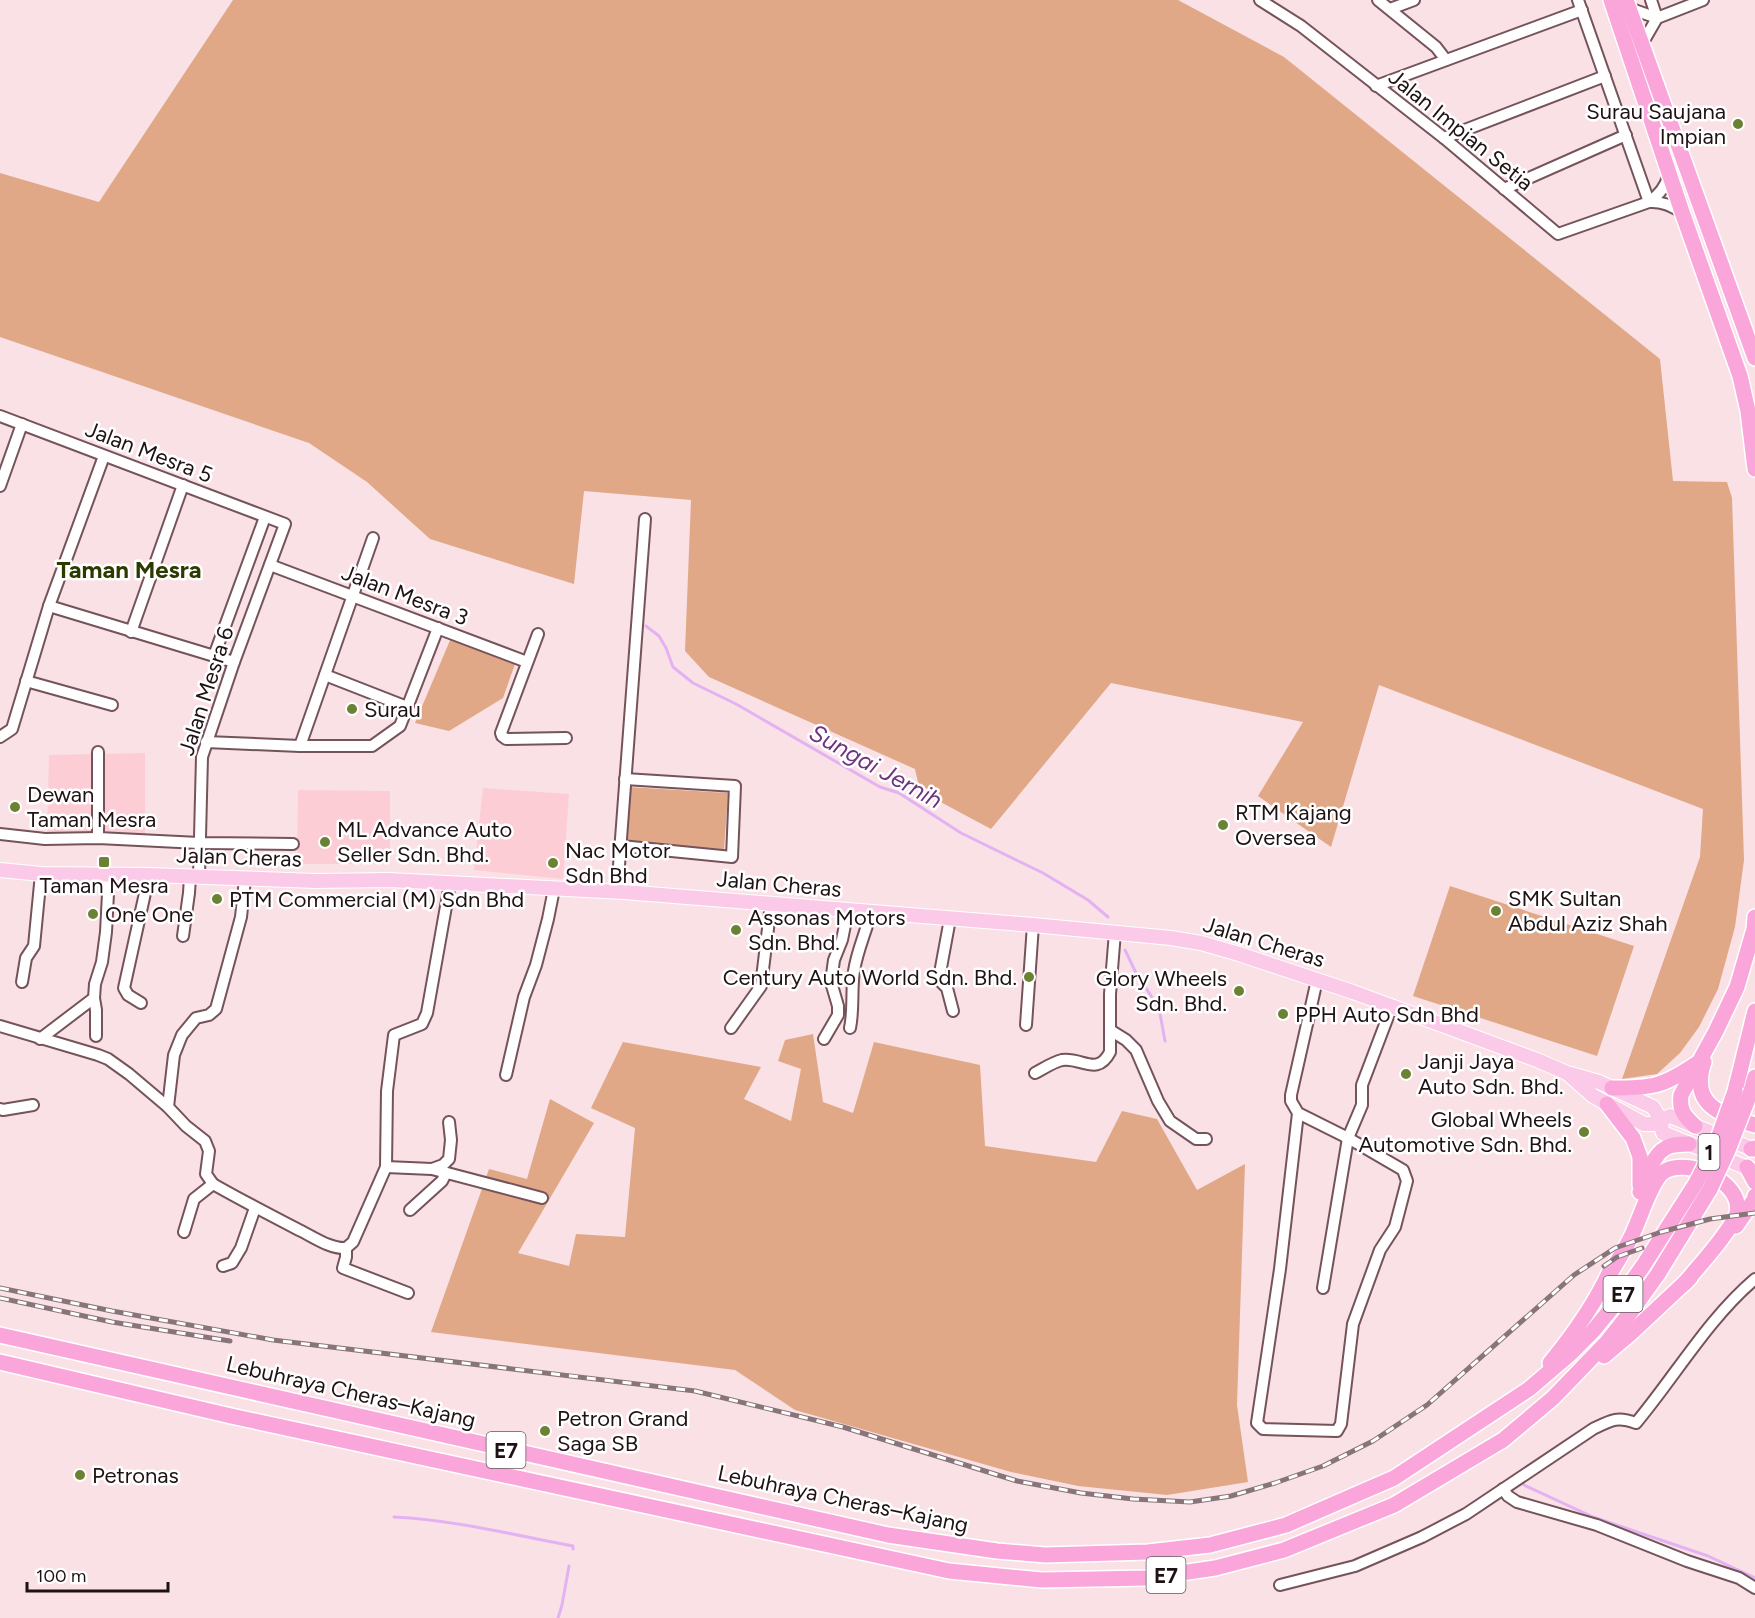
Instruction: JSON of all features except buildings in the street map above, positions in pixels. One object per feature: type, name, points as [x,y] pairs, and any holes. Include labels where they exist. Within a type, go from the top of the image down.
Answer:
[{"type":"highway","points":[[1611,0],[1740,376],[1748,411],[1755,469]]},
{"type":"highway","points":[[1628,4],[1755,358]]},
{"type":"highway","points":[[1695,1126],[1682,1114],[1681,1095],[1737,987],[1754,929],[1755,917]]},
{"type":"highway","name":"Lebuhraya Cheras–Kajang","points":[[0,1362],[231,1416],[949,1571],[1042,1580],[1147,1578],[1215,1568],[1284,1550],[1394,1505],[1503,1440],[1553,1398],[1607,1342],[1658,1274],[1703,1186],[1735,1091],[1755,1011]]},
{"type":"highway","points":[[1716,1031],[1699,1085],[1705,1101],[1715,1109],[1755,1125]]},
{"type":"highway","points":[[1612,1088],[1653,1087],[1677,1077],[1698,1062]]},
{"type":"highway","name":"Lebuhraya Cheras–Kajang","points":[[0,1335],[888,1535],[987,1550],[1045,1555],[1148,1552],[1210,1545],[1286,1525],[1394,1478],[1529,1389],[1571,1353],[1593,1330],[1620,1298],[1703,1186],[1728,1150],[1753,1084]]},
{"type":"highway","points":[[1607,1104],[1634,1138],[1640,1157],[1640,1194]]},
{"type":"highway","points":[[1607,1279],[1626,1236],[1650,1168],[1659,1152],[1671,1145],[1689,1144]]},
{"type":"highway","points":[[1529,1389],[1578,1326],[1607,1279],[1632,1237],[1655,1182],[1663,1173],[1674,1168],[1686,1167],[1723,1182],[1732,1191],[1738,1205],[1736,1216],[1726,1232],[1685,1283]]},
{"type":"highway","points":[[1751,1169],[1755,1182]]},
{"type":"highway","points":[[1728,1238],[1755,1196]]},
{"type":"highway","points":[[1553,1398],[1630,1334],[1685,1283],[1728,1238],[1755,1216]]},
{"type":"main road","name":"Jalan Cheras","points":[[0,870],[41,874],[389,880],[617,892],[1115,932],[1201,943],[1392,1006],[1567,1073],[1599,1082],[1653,1107],[1663,1133],[1751,1169]]},
{"type":"main road","name":"Jalan Cheras","points":[[1567,1073],[1593,1096],[1644,1124],[1653,1124],[1670,1116],[1754,1149]]},
{"type":"street","name":"Jalan Impian Setia","points":[[1260,0],[1301,26],[1444,138],[1558,234],[1649,202],[1665,188],[1670,175]]},
{"type":"street","points":[[1378,0],[1436,47],[1446,60]]},
{"type":"street","points":[[1390,9],[1414,0]]},
{"type":"street","points":[[1651,0],[1657,18]]},
{"type":"street","points":[[1642,44],[1657,18],[1703,0]]},
{"type":"street","points":[[1628,4],[1657,18]]},
{"type":"street","points":[[1376,86],[1580,5],[1649,202],[1670,205],[1682,212]]},
{"type":"street","points":[[1444,138],[1605,76]]},
{"type":"street","points":[[1504,189],[1626,135]]},
{"type":"street","name":"Jalan Mesra 5","points":[[0,416],[285,524]]},
{"type":"street","points":[[0,486],[22,424]]},
{"type":"street","points":[[0,737],[12,729],[49,606],[104,456]]},
{"type":"street","points":[[132,632],[183,485]]},
{"type":"street","points":[[214,656],[265,517]]},
{"type":"street","points":[[617,892],[645,519]]},
{"type":"street","name":"Jalan Mesra 6","points":[[183,936],[189,893],[195,877],[200,843],[202,757],[285,524]]},
{"type":"street","points":[[300,746],[374,538]]},
{"type":"street","name":"Jalan Mesra 3","points":[[270,565],[527,662]]},
{"type":"street","points":[[49,606],[234,662]]},
{"type":"street","points":[[206,742],[372,746],[400,726],[438,628]]},
{"type":"street","points":[[538,634],[501,733],[506,739],[566,738]]},
{"type":"street","points":[[325,675],[408,706]]},
{"type":"street","points":[[26,681],[111,705]]},
{"type":"street","points":[[98,752],[98,838]]},
{"type":"street","points":[[621,846],[732,857],[735,786],[625,779]]},
{"type":"street","points":[[0,834],[45,839],[98,838],[200,843],[293,844]]},
{"type":"street","points":[[22,982],[26,958],[34,946],[41,874]]},
{"type":"street","points":[[96,1036],[95,984],[102,962],[106,932],[109,874]]},
{"type":"street","points":[[141,1003],[128,995],[124,988],[150,875]]},
{"type":"street","points":[[168,1107],[174,1055],[182,1035],[196,1018],[209,1015],[216,1009],[241,916],[245,879]]},
{"type":"street","points":[[0,1026],[108,1059],[168,1107],[186,1126],[205,1141],[209,1151],[206,1174],[213,1184],[255,1208],[330,1245],[346,1248],[353,1242],[386,1167],[387,1091],[394,1035],[422,1024],[427,1013],[450,884]]},
{"type":"street","points":[[506,1075],[524,997],[536,965],[554,889]]},
{"type":"street","points":[[731,1028],[761,986],[771,904]]},
{"type":"street","points":[[824,1039],[838,1015],[838,1006],[831,982],[834,960],[842,940],[848,910]]},
{"type":"street","points":[[850,1028],[853,1013],[851,996],[854,969],[871,912]]},
{"type":"street","points":[[950,919],[940,973],[941,982],[947,988],[952,1011]]},
{"type":"street","points":[[1026,1025],[1033,925]]},
{"type":"street","points":[[1035,1073],[1063,1060],[1102,1064],[1110,1052],[1110,994],[1115,932]]},
{"type":"street","points":[[1298,1113],[1280,1269],[1257,1423],[1263,1429],[1336,1431],[1341,1424],[1353,1324],[1380,1250],[1395,1227],[1407,1181],[1403,1170],[1348,1138],[1298,1113],[1291,1101],[1317,980]]},
{"type":"street","points":[[40,1039],[94,998]]},
{"type":"street","points":[[1323,1288],[1348,1138],[1362,1105],[1362,1084],[1392,1006]]},
{"type":"street","points":[[1110,1030],[1126,1040],[1136,1050],[1158,1101],[1170,1121],[1196,1139],[1206,1139]]},
{"type":"street","points":[[0,1109],[33,1105]]},
{"type":"street","points":[[432,1169],[449,1159],[451,1140],[449,1122]]},
{"type":"street","points":[[386,1167],[432,1169],[542,1198]]},
{"type":"street","points":[[410,1210],[442,1181],[446,1173]]},
{"type":"street","points":[[184,1232],[194,1199],[213,1184]]},
{"type":"street","points":[[223,1266],[232,1263],[242,1248],[255,1208]]},
{"type":"street","points":[[346,1248],[343,1268],[408,1293]]},
{"type":"street","points":[[1280,1585],[1355,1566],[1422,1537],[1466,1514],[1593,1429],[1612,1419],[1624,1419],[1636,1423],[1717,1318],[1738,1293],[1755,1279]]},
{"type":"street","points":[[1503,1489],[1517,1502],[1597,1525],[1687,1561],[1739,1578],[1755,1588]]},
{"type":"shaded area","points":[[233,0],[1178,0],[1284,57],[1660,359],[1673,481],[1727,482],[1732,498],[1744,860],[1735,927],[1718,989],[1699,1027],[1680,1053],[1657,1074],[1622,1079],[1700,857],[1703,809],[1379,685],[1331,847],[1258,796],[1303,722],[1111,683],[991,829],[920,791],[915,769],[709,677],[685,651],[691,500],[584,491],[574,584],[430,539],[367,482],[309,443],[0,337],[0,173],[99,202]]},
{"type":"shaded area","points":[[451,638],[515,664],[503,698],[449,731],[415,723]]},
{"type":"shaded area","points":[[145,753],[145,837],[47,836],[49,755]]},
{"type":"shaded area","points":[[628,787],[728,793],[724,850],[624,844]]},
{"type":"shaded area","points":[[483,788],[569,794],[563,879],[474,870]]},
{"type":"shaded area","points":[[298,790],[390,791],[390,864],[297,864]]},
{"type":"shaded area","points":[[1450,886],[1634,946],[1597,1056],[1413,996]]},
{"type":"shaded area","points":[[813,1034],[823,1102],[853,1113],[874,1042],[980,1065],[985,1146],[1096,1162],[1122,1111],[1157,1119],[1197,1190],[1245,1164],[1237,1405],[1248,1482],[1167,1495],[1078,1486],[1011,1472],[795,1410],[735,1370],[431,1332],[489,1169],[527,1179],[550,1099],[594,1123],[518,1253],[569,1266],[576,1234],[625,1237],[635,1128],[591,1108],[623,1042],[761,1067],[744,1099],[791,1121],[801,1069],[778,1061],[785,1040]]},
{"type":"waterway","name":"Sungai Jernih","points":[[646,626],[659,636],[673,667],[693,683],[736,704],[880,787],[899,793],[961,833],[1043,873],[1088,900],[1108,917]]},
{"type":"waterway","name":"Sungai Jernih","points":[[1125,950],[1136,973],[1159,1008],[1165,1041]]},
{"type":"waterway","points":[[1524,1485],[1593,1517],[1708,1556],[1755,1578]]},
{"type":"waterway","points":[[394,1517],[439,1521],[484,1529],[573,1546],[573,1549]]},
{"type":"waterway","points":[[558,1618],[569,1566]]},
{"type":"railway","points":[[0,1288],[273,1340],[695,1391],[843,1427],[1017,1481],[1081,1493],[1190,1502],[1231,1496],[1275,1483],[1323,1466],[1373,1441],[1427,1405],[1574,1275],[1615,1248],[1661,1232],[1710,1219],[1755,1213]]},
{"type":"railway","points":[[1604,1266],[1617,1257],[1642,1248]]},
{"type":"railway","points":[[0,1298],[112,1322],[230,1341]]},
{"type":"place","name":"Surau Saujana Impian","points":[[1738,124]]},
{"type":"place","name":"Surau","points":[[352,709]]},
{"type":"place","name":"Dewan Taman Mesra","points":[[15,807]]},
{"type":"place","name":"RTM Kajang Oversea","points":[[1223,825]]},
{"type":"place","name":"ML Advance Auto Seller Sdn. Bhd.","points":[[325,842]]},
{"type":"place","name":"Taman Mesra","points":[[104,862]]},
{"type":"place","name":"Nac Motor Sdn Bhd","points":[[553,863]]},
{"type":"place","name":"PTM Commercial (M) Sdn Bhd","points":[[217,899]]},
{"type":"place","name":"SMK Sultan Abdul Aziz Shah","points":[[1496,911]]},
{"type":"place","name":"One One","points":[[93,914]]},
{"type":"place","name":"Assonas Motors Sdn. Bhd.","points":[[736,930]]},
{"type":"place","name":"Century Auto World Sdn. Bhd.","points":[[1029,977]]},
{"type":"place","name":"Glory Wheels Sdn. Bhd.","points":[[1239,991]]},
{"type":"place","name":"PPH Auto Sdn Bhd","points":[[1283,1014]]},
{"type":"place","name":"Janji Jaya Auto Sdn. Bhd.","points":[[1406,1074]]},
{"type":"place","name":"Global Wheels Automotive Sdn. Bhd.","points":[[1584,1132]]},
{"type":"place","name":"Petron Grand Saga SB","points":[[545,1431]]},
{"type":"place","name":"Petronas","points":[[80,1475]]},
{"type":"district","name":"Taman Mesra","points":[[129,569]]}]
